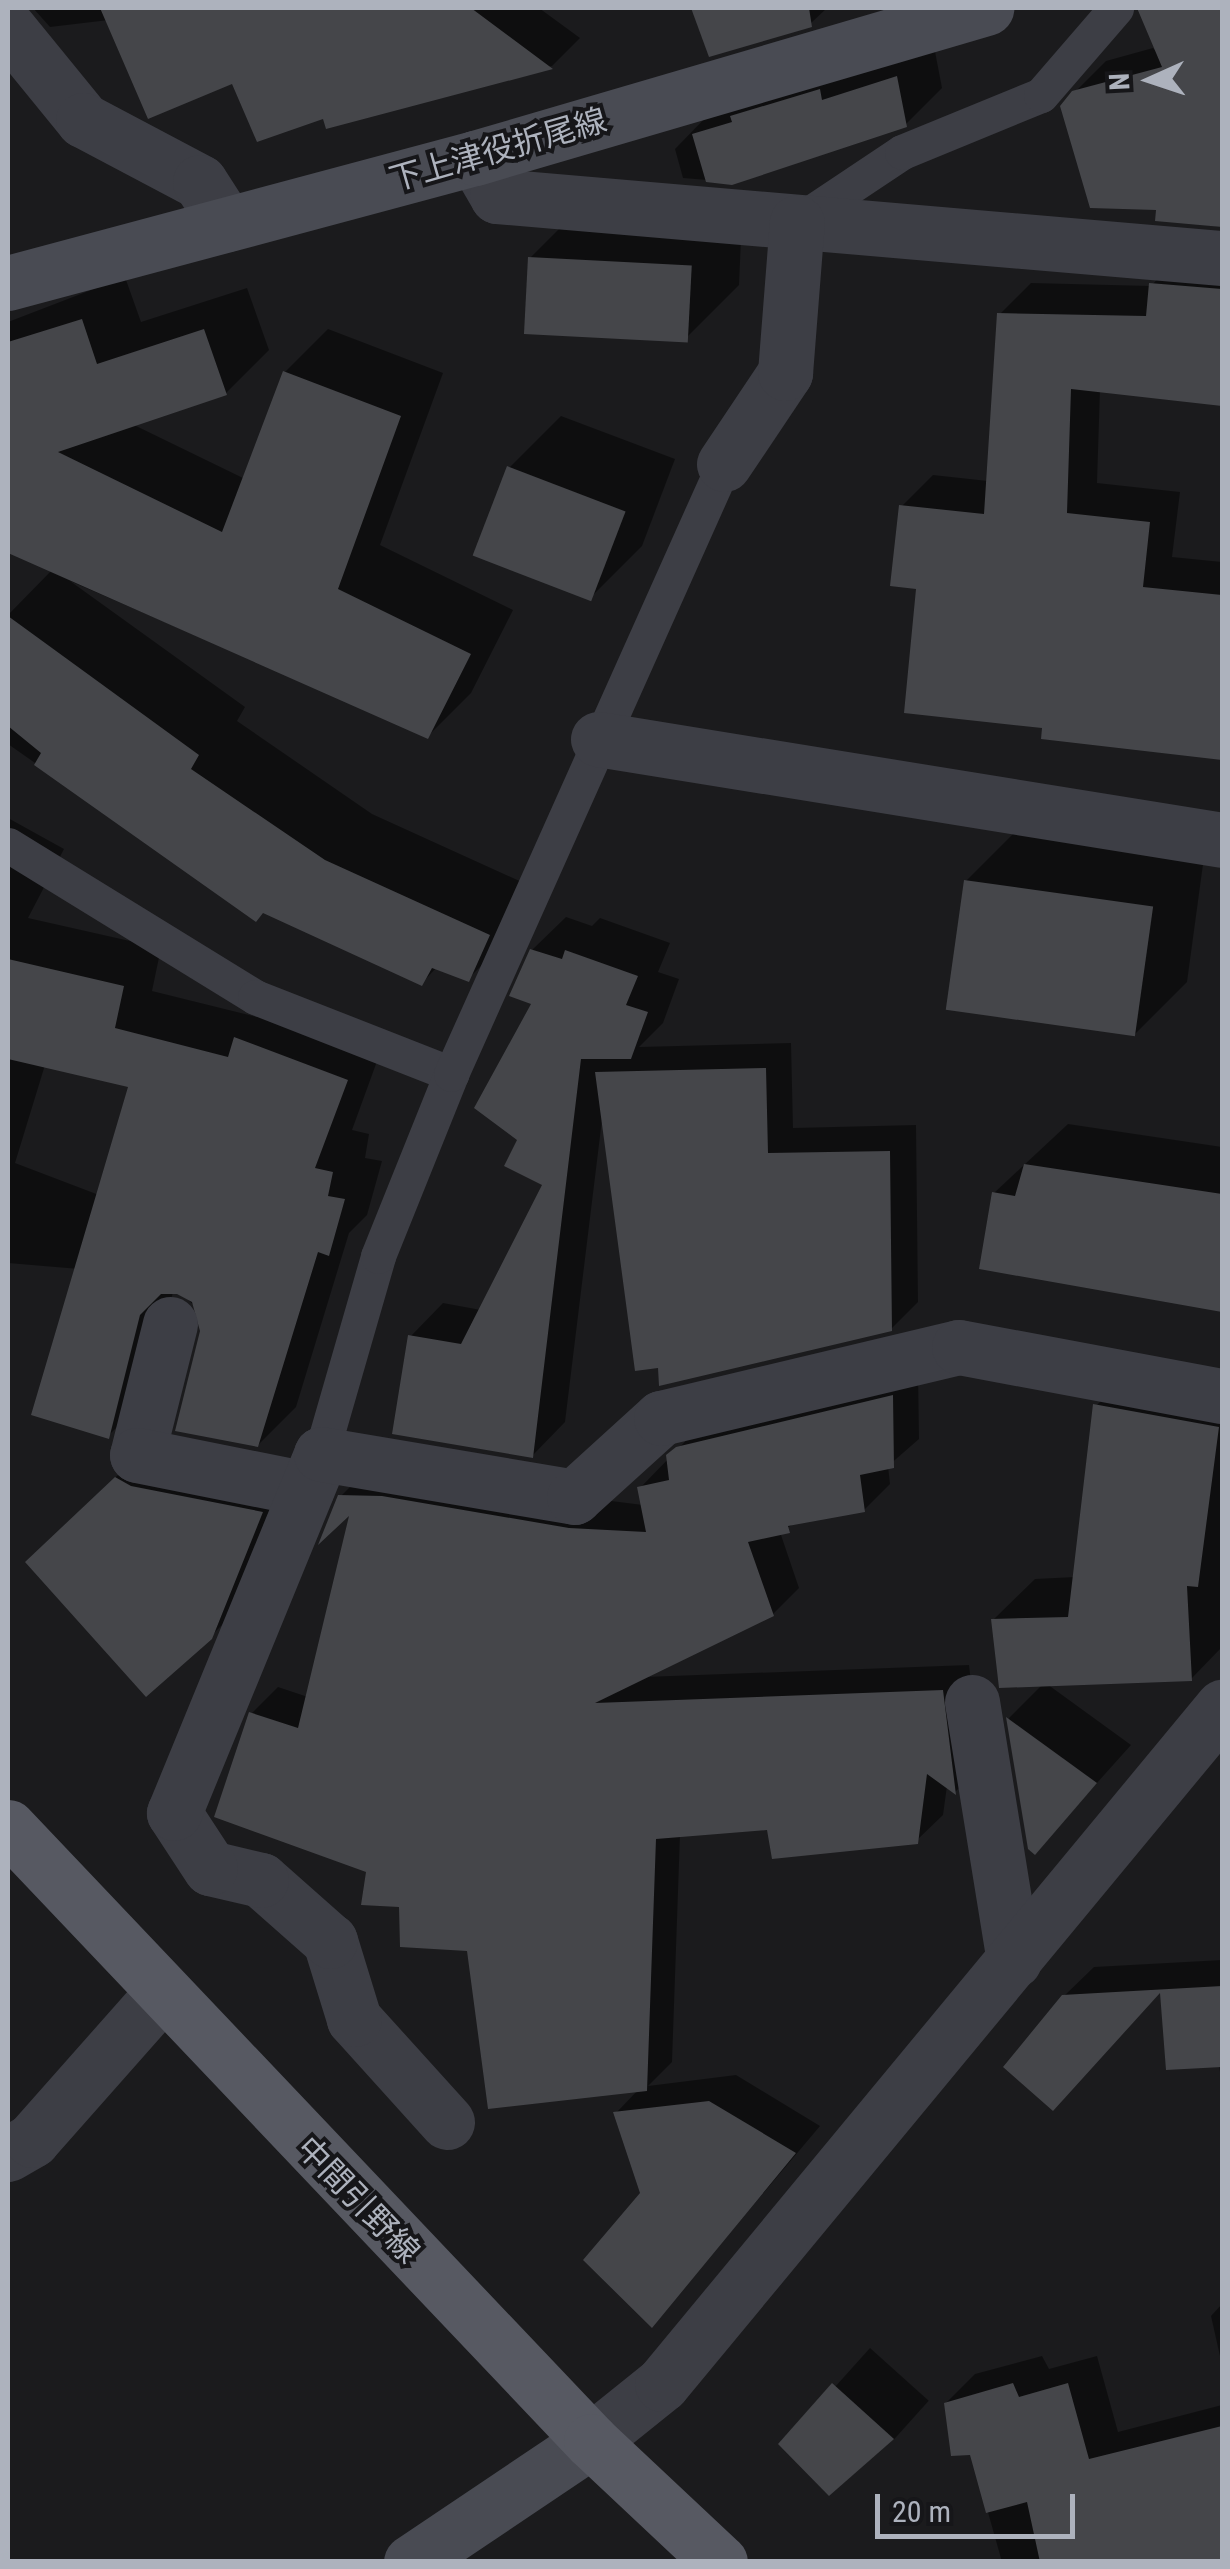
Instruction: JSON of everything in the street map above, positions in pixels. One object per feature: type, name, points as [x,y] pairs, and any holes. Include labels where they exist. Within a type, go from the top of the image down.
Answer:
[{"type":"main road","name":"下上津役折尾線","points":[[8,283],[475,158],[986,8]]},
{"type":"main road","name":"中間引野線","points":[[8,1827],[160,1994],[591,2441],[720,2562]]},
{"type":"main road","points":[[411,2562],[591,2441]]},
{"type":"street","points":[[8,28],[83,120],[200,182],[227,224]]},
{"type":"street","points":[[475,158],[497,196],[1222,258]]},
{"type":"street","points":[[724,464],[786,373],[797,222]]},
{"type":"street","points":[[598,739],[1222,840]]},
{"type":"street","points":[[170,1324],[137,1455],[574,1497],[661,1418],[959,1347],[1222,1396]]},
{"type":"street","points":[[314,1472],[174,1813],[210,1868],[260,1880],[330,1941],[354,2019],[446,2122]]},
{"type":"street","points":[[972,1702],[1014,1961]]},
{"type":"street","points":[[591,2441],[662,2384],[1222,1707]]},
{"type":"street","points":[[8,2154],[32,2140],[160,1994]]},
{"type":"lane","points":[[797,222],[902,152],[1041,94],[1116,8]]},
{"type":"lane","points":[[314,1472],[378,1256],[451,1074],[724,464]]},
{"type":"lane","points":[[8,845],[255,997],[451,1074]]},
{"type":"building","points":[[100,8],[471,8],[553,69],[326,129],[323,119],[257,142],[232,84],[148,119]]},
{"type":"building","points":[[691,8],[809,8],[812,27],[709,57]]},
{"type":"building","points":[[1137,8],[1222,8],[1222,227],[1155,221],[1156,210],[1090,208],[1060,106],[1072,91],[1162,67]]},
{"type":"building","points":[[897,76],[907,127],[732,185],[706,182],[692,134],[732,122],[730,116],[820,89],[822,100]]},
{"type":"building","points":[[528,257],[692,266],[688,342],[524,334]]},
{"type":"building","points":[[1149,283],[1222,289],[1222,406],[1071,389],[1067,513],[1150,522],[1143,587],[1222,595],[1222,760],[1041,739],[1042,728],[904,713],[916,589],[890,586],[899,505],[984,514],[997,313],[1146,316]]},
{"type":"building","points":[[82,319],[97,364],[204,329],[227,395],[58,452],[222,532],[283,371],[401,416],[338,589],[471,654],[428,739],[8,553],[8,342]]},
{"type":"building","points":[[507,466],[626,512],[591,601],[473,556]]},
{"type":"building","points":[[8,616],[199,755],[191,769],[325,860],[490,935],[469,982],[432,968],[422,986],[263,913],[256,922],[34,765],[41,753],[8,726]]},
{"type":"building","points":[[964,880],[1153,907],[1135,1036],[946,1010]]},
{"type":"building","points":[[530,949],[562,959],[565,950],[638,976],[626,1005],[648,1012],[631,1059],[581,1059],[533,1458],[392,1434],[408,1335],[461,1344],[542,1185],[504,1166],[517,1140],[474,1108],[531,1004],[509,996]]},
{"type":"building","points":[[8,959],[124,986],[115,1028],[228,1057],[234,1037],[348,1080],[315,1168],[333,1172],[328,1196],[345,1199],[329,1256],[318,1252],[258,1447],[175,1431],[200,1331],[192,1302],[177,1294],[161,1294],[140,1315],[109,1439],[31,1415],[128,1087],[8,1059]]},
{"type":"building","points":[[766,1068],[768,1153],[890,1151],[892,1331],[659,1386],[658,1368],[635,1371],[595,1072]]},
{"type":"building","points":[[1024,1164],[1222,1194],[1222,1312],[979,1269],[992,1192],[1015,1196]]},
{"type":"building","points":[[893,1395],[894,1468],[860,1475],[865,1512],[788,1526],[790,1533],[748,1542],[774,1616],[595,1703],[943,1690],[956,1795],[927,1774],[918,1844],[772,1859],[767,1830],[656,1839],[647,2091],[488,2109],[467,1951],[400,1947],[399,1907],[361,1905],[366,1872],[214,1817],[249,1712],[298,1728],[349,1516],[318,1545],[338,1495],[382,1496],[569,1528],[646,1532],[637,1487],[669,1480],[666,1455],[676,1447]]},
{"type":"building","points":[[1093,1404],[1219,1427],[1198,1587],[1187,1586],[1192,1681],[999,1688],[991,1619],[1068,1617]]},
{"type":"building","points":[[115,1477],[131,1486],[263,1512],[212,1639],[146,1697],[25,1562]]},
{"type":"building","points":[[1006,1717],[1097,1783],[1035,1855],[1028,1849]]},
{"type":"building","points":[[1222,1986],[1222,2067],[1166,2070],[1160,1993],[1053,2111],[1003,2067],[1062,1995]]},
{"type":"building","points":[[709,2101],[796,2153],[652,2328],[583,2260],[640,2193],[613,2112]]},
{"type":"building","points":[[832,2383],[894,2439],[829,2496],[778,2444]]},
{"type":"building","points":[[1013,2383],[1019,2397],[1068,2383],[1089,2459],[1222,2426],[1222,2562],[1040,2562],[1027,2502],[986,2513],[970,2455],[951,2456],[944,2403]]}]
